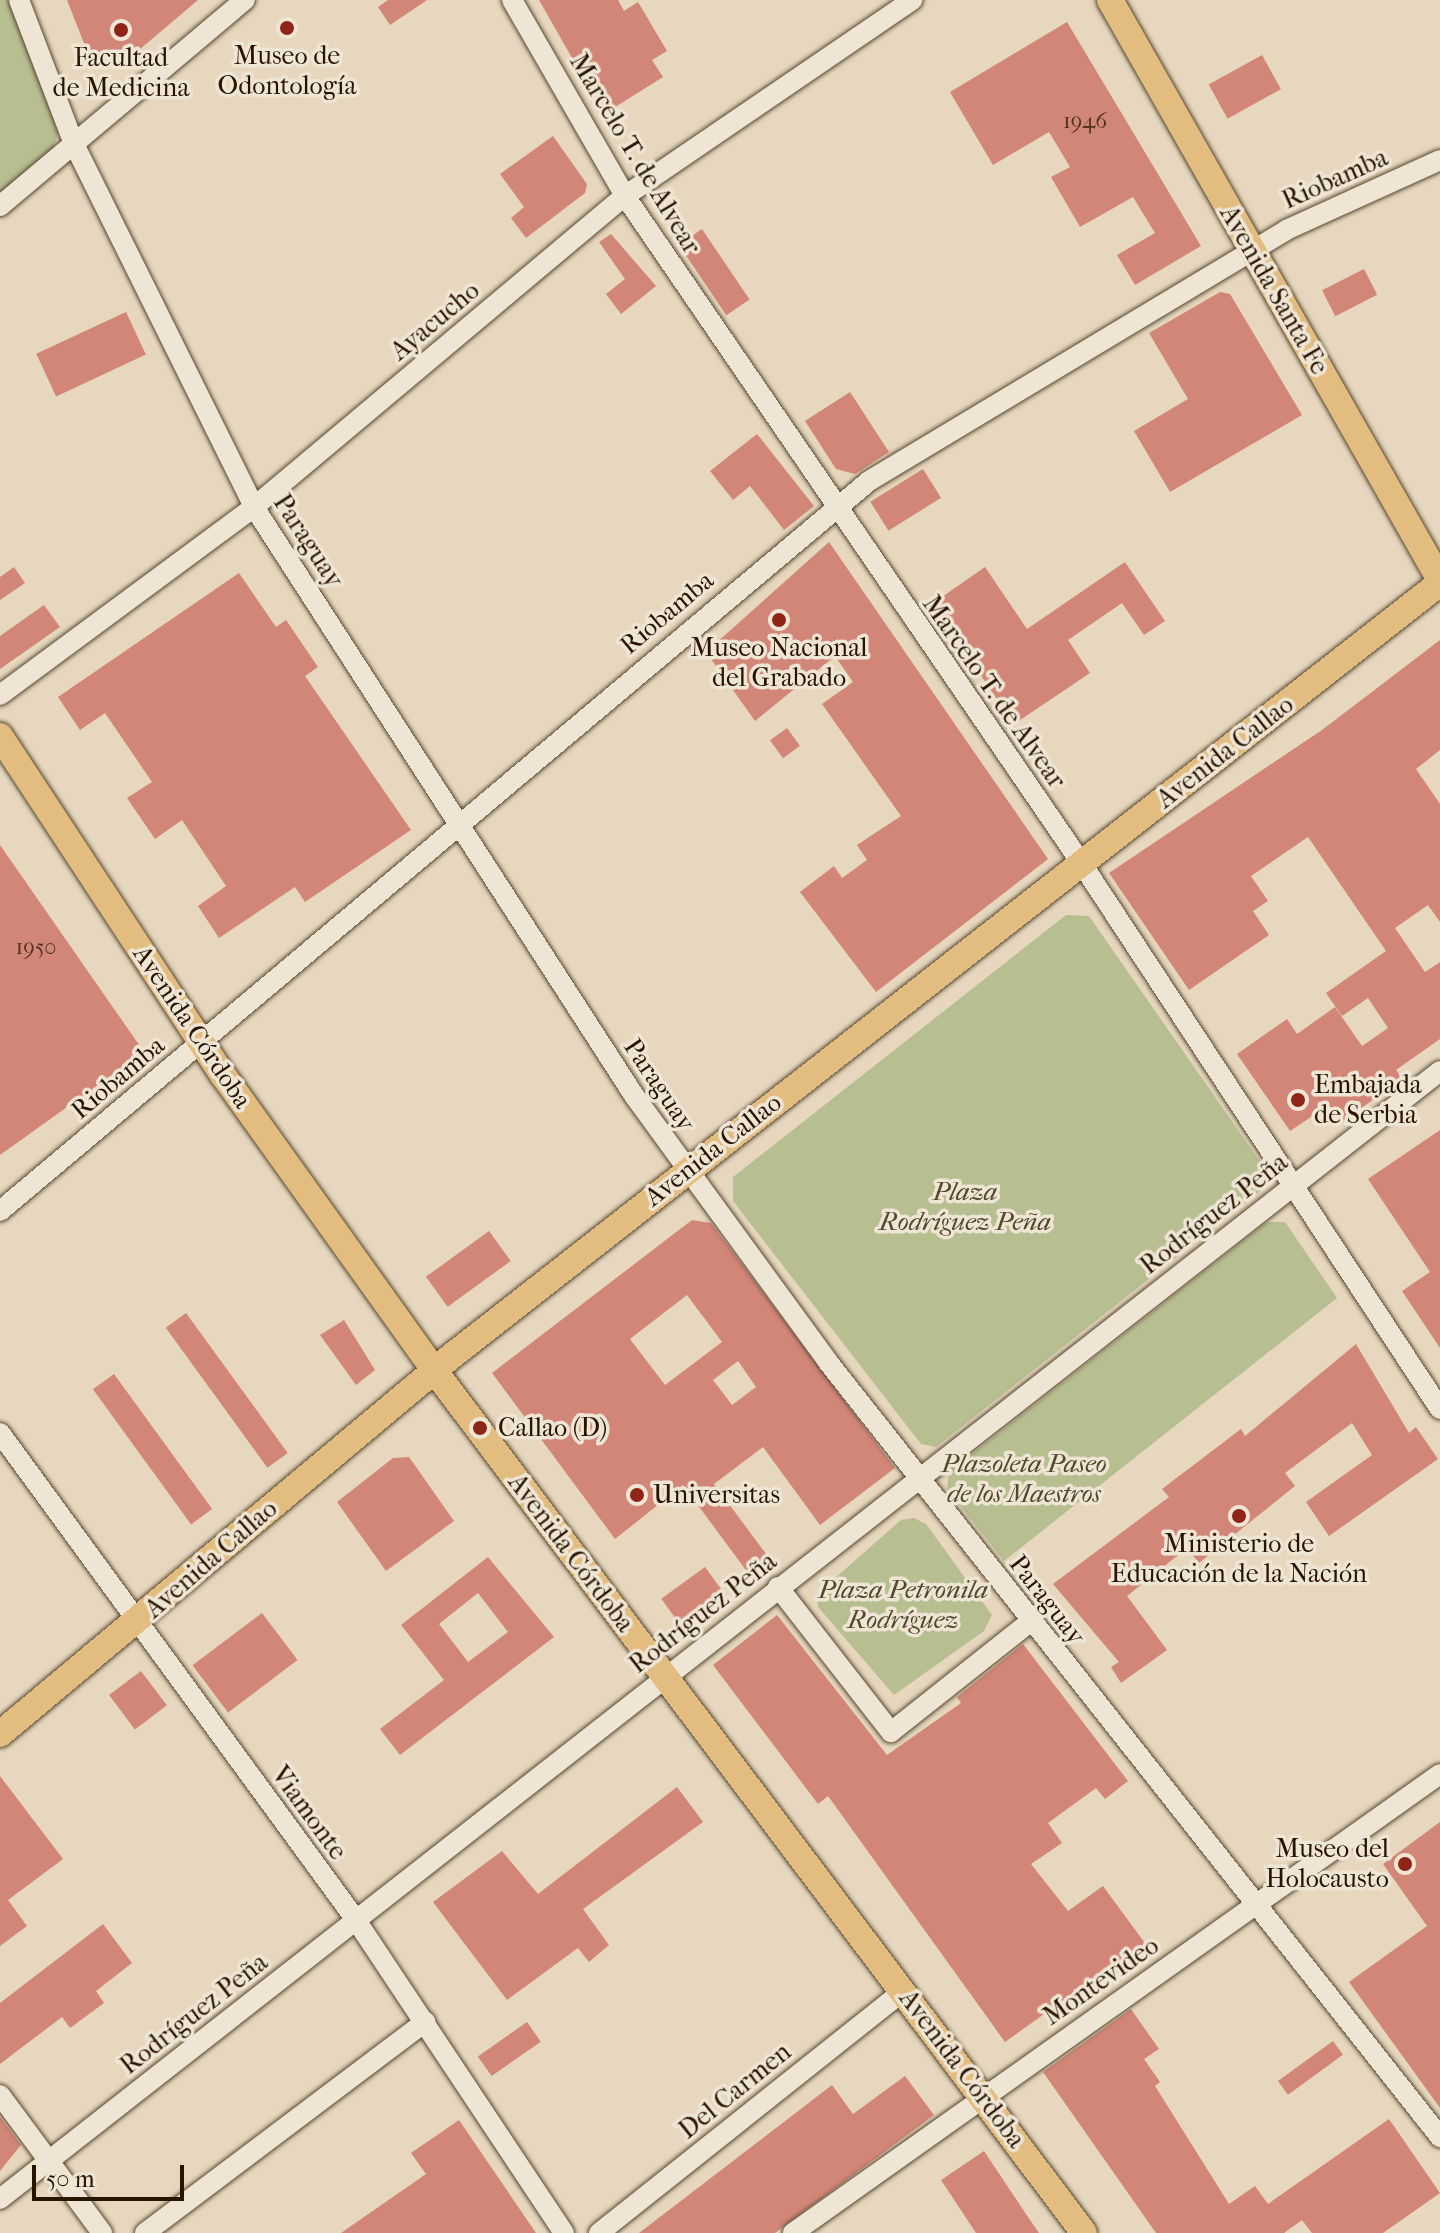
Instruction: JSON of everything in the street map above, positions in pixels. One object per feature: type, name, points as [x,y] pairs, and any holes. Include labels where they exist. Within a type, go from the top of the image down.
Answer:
[{"type":"main road","name":"Avenida Santa Fe","points":[[1110,0],[1440,581]]},
{"type":"main road","name":"Avenida Callao","points":[[0,1734],[138,1623],[434,1370],[1440,581]]},
{"type":"main road","name":"Avenida Córdoba","points":[[0,736],[201,1042],[434,1370],[1084,2233]]},
{"type":"street","name":"Paraguay","points":[[19,0],[74,144],[254,507],[685,1171],[1030,1622],[1440,2137]]},
{"type":"street","points":[[0,206],[245,0]]},
{"type":"street","name":"Marcelo T. de Alvear","points":[[512,0],[625,196],[1082,864],[1440,1409]]},
{"type":"street","name":"Ayacucho","points":[[0,695],[254,507],[625,196],[912,0]]},
{"type":"street","name":"Riobamba","points":[[0,1211],[835,507],[1250,251],[1440,160]]},
{"type":"street","name":"Rodríguez Peña","points":[[0,2199],[1440,1071]]},
{"type":"street","name":"Viamonte","points":[[0,1433],[356,1920],[564,2233]]},
{"type":"street","points":[[778,1587],[891,1732],[1030,1622]]},
{"type":"street","name":"Montevideo","points":[[793,2233],[1440,1774]]},
{"type":"street","name":"Del Carmen","points":[[599,2233],[903,1991]]},
{"type":"street","points":[[145,2233],[425,2022]]},
{"type":"street","points":[[0,2095],[102,2233]]},
{"type":"green space","points":[[0,0],[8,0],[59,132],[52,150],[0,194]]},
{"type":"green space","name":"Plaza Rodríguez Peña","points":[[1066,915],[1089,916],[1268,1173],[1263,1189],[936,1447],[921,1444],[733,1201],[733,1177]]},
{"type":"green space","name":"Plazoleta Paseo de los Maestros","points":[[1267,1222],[1285,1222],[1337,1298],[1004,1561],[947,1489],[949,1472]]},
{"type":"green space","name":"Plaza Petronila Rodríguez","points":[[914,1518],[926,1524],[992,1615],[984,1631],[894,1695],[818,1607],[817,1594],[901,1520]]},
{"type":"building","name":"Facultad de Medicina","points":[[67,0],[198,0],[126,61],[87,51]]},
{"type":"building","points":[[388,0],[427,0],[390,25],[378,7]]},
{"type":"building","points":[[539,0],[618,0],[624,11],[638,2],[667,51],[652,60],[663,77],[604,114]]},
{"type":"building","points":[[1067,22],[1201,246],[1135,285],[1117,255],[1155,233],[1133,197],[1080,227],[1051,177],[1070,167],[1049,132],[993,165],[950,92]]},
{"type":"building","points":[[1262,55],[1281,89],[1228,119],[1209,85]]},
{"type":"building","points":[[553,136],[587,184],[585,193],[526,238],[511,218],[524,207],[500,174]]},
{"type":"building","points":[[702,229],[750,299],[726,315],[679,245]]},
{"type":"building","points":[[611,234],[656,286],[621,314],[606,294],[625,279],[599,242]]},
{"type":"building","points":[[1364,269],[1377,295],[1335,316],[1322,290]]},
{"type":"building","points":[[1220,292],[1230,294],[1302,415],[1170,492],[1134,431],[1188,399],[1149,333]]},
{"type":"building","points":[[126,312],[146,355],[56,396],[36,354]]},
{"type":"building","points":[[850,392],[889,452],[855,474],[836,469],[805,421]]},
{"type":"building","points":[[757,434],[814,506],[784,530],[750,486],[733,500],[710,471]]},
{"type":"building","points":[[923,469],[941,498],[888,531],[870,502]]},
{"type":"building","points":[[829,542],[1048,859],[876,992],[800,892],[834,866],[842,878],[867,860],[857,845],[901,816],[822,704],[853,682],[835,656],[755,721],[706,652]]},
{"type":"building","points":[[1125,562],[1165,621],[1144,635],[1122,603],[1068,640],[1090,673],[1014,724],[932,604],[985,567],[1027,629]]},
{"type":"building","points":[[14,567],[25,583],[0,600],[0,577]]},
{"type":"building","points":[[239,573],[276,627],[286,620],[318,667],[305,676],[411,830],[305,902],[295,887],[219,938],[198,906],[226,886],[182,820],[155,839],[127,798],[152,782],[105,713],[80,730],[58,697]]},
{"type":"building","points":[[44,605],[60,627],[0,669],[0,636]]},
{"type":"building","points":[[1440,640],[1440,750],[1416,769],[1440,804],[1440,922],[1428,905],[1395,928],[1425,972],[1440,962],[1440,1039],[1396,1070],[1403,1079],[1341,1122],[1329,1105],[1290,1131],[1237,1054],[1287,1019],[1297,1034],[1335,1007],[1362,1046],[1388,1028],[1368,998],[1342,1016],[1326,993],[1386,951],[1308,837],[1251,876],[1268,901],[1253,911],[1269,935],[1189,990],[1109,873],[1322,730]]},
{"type":"building","points":[[787,728],[800,746],[783,758],[770,740]]},
{"type":"building","points":[[0,845],[144,1052],[0,1155]]},
{"type":"building","points":[[1440,1130],[1440,1348],[1402,1291],[1430,1272],[1368,1179]]},
{"type":"building","points":[[692,1220],[711,1223],[895,1468],[820,1525],[763,1447],[714,1484],[772,1562],[751,1577],[683,1485],[615,1539],[492,1373]],"holes":[[[687,1295],[722,1342],[665,1385],[630,1339]],[[738,1361],[756,1387],[732,1405],[713,1380]]]},
{"type":"building","points":[[489,1231],[511,1261],[448,1307],[426,1277]]},
{"type":"building","points":[[186,1313],[288,1453],[267,1468],[166,1328]]},
{"type":"building","points":[[344,1320],[375,1370],[356,1385],[320,1335]]},
{"type":"building","points":[[1356,1344],[1409,1433],[1416,1427],[1438,1459],[1329,1536],[1306,1502],[1372,1455],[1352,1423],[1285,1473],[1295,1486],[1199,1563],[1187,1548],[1127,1596],[1167,1650],[1121,1683],[1111,1667],[1119,1662],[1053,1584],[1169,1497],[1162,1489],[1241,1429],[1245,1436]]},
{"type":"building","points":[[114,1374],[212,1509],[191,1524],[93,1389]]},
{"type":"building","points":[[409,1457],[454,1521],[386,1571],[337,1502],[393,1458]]},
{"type":"building","points":[[488,1557],[554,1637],[400,1755],[380,1729],[444,1680],[401,1625]],"holes":[[[478,1593],[508,1632],[468,1662],[439,1624]]]},
{"type":"building","points":[[705,1567],[728,1599],[684,1630],[661,1599]]},
{"type":"building","points":[[262,1613],[298,1660],[228,1712],[193,1665]]},
{"type":"building","points":[[777,1615],[887,1755],[961,1703],[957,1697],[1023,1644],[1128,1781],[1105,1799],[1096,1788],[1048,1823],[1062,1843],[1031,1864],[1068,1911],[1103,1886],[1150,1950],[1078,2003],[1072,1994],[1005,2042],[828,1796],[818,1804],[713,1665]]},
{"type":"building","points":[[141,1671],[167,1705],[135,1729],[109,1695]]},
{"type":"building","points":[[0,1776],[63,1859],[8,1900],[27,1926],[0,1946]]},
{"type":"building","points":[[677,1787],[703,1822],[583,1909],[609,1945],[589,1962],[578,1948],[507,2000],[433,1902],[502,1851],[538,1894]]},
{"type":"building","points":[[1440,1822],[1440,2108],[1349,1982],[1427,1926],[1383,1864]]},
{"type":"building","points":[[103,1924],[132,1963],[96,1991],[104,2003],[70,2028],[62,2017],[0,2064],[0,2003]]},
{"type":"building","points":[[1131,2009],[1159,2049],[1144,2059],[1160,2082],[1155,2086],[1229,2204],[1255,2186],[1268,2204],[1389,2119],[1440,2193],[1383,2233],[1312,2233],[1302,2220],[1284,2233],[1156,2233],[1043,2072]]},
{"type":"building","points":[[527,2022],[541,2042],[492,2076],[478,2056]]},
{"type":"building","points":[[1333,2041],[1343,2055],[1288,2095],[1278,2081]]},
{"type":"building","points":[[905,2076],[934,2115],[775,2233],[639,2233],[832,2085],[853,2114]]},
{"type":"building","points":[[0,2117],[21,2145],[0,2171]]},
{"type":"building","points":[[459,2120],[536,2233],[341,2233],[426,2174],[411,2153]]},
{"type":"building","points":[[984,2151],[1039,2233],[976,2233],[941,2180]]},
{"type":"place","name":"Museo de Odontología","points":[[287,28]]},
{"type":"place","name":"Facultad de Medicina","points":[[121,30]]},
{"type":"place","name":"Museo Nacional del Grabado","points":[[779,620]]},
{"type":"place","name":"Embajada de Serbia","points":[[1298,1100]]},
{"type":"place","name":"Callao (D)","points":[[480,1428]]},
{"type":"place","name":"Universitas","points":[[637,1495]]},
{"type":"place","name":"Ministerio de Educación de la Nación","points":[[1239,1516]]},
{"type":"place","name":"Museo del Holocausto","points":[[1405,1864]]}]
